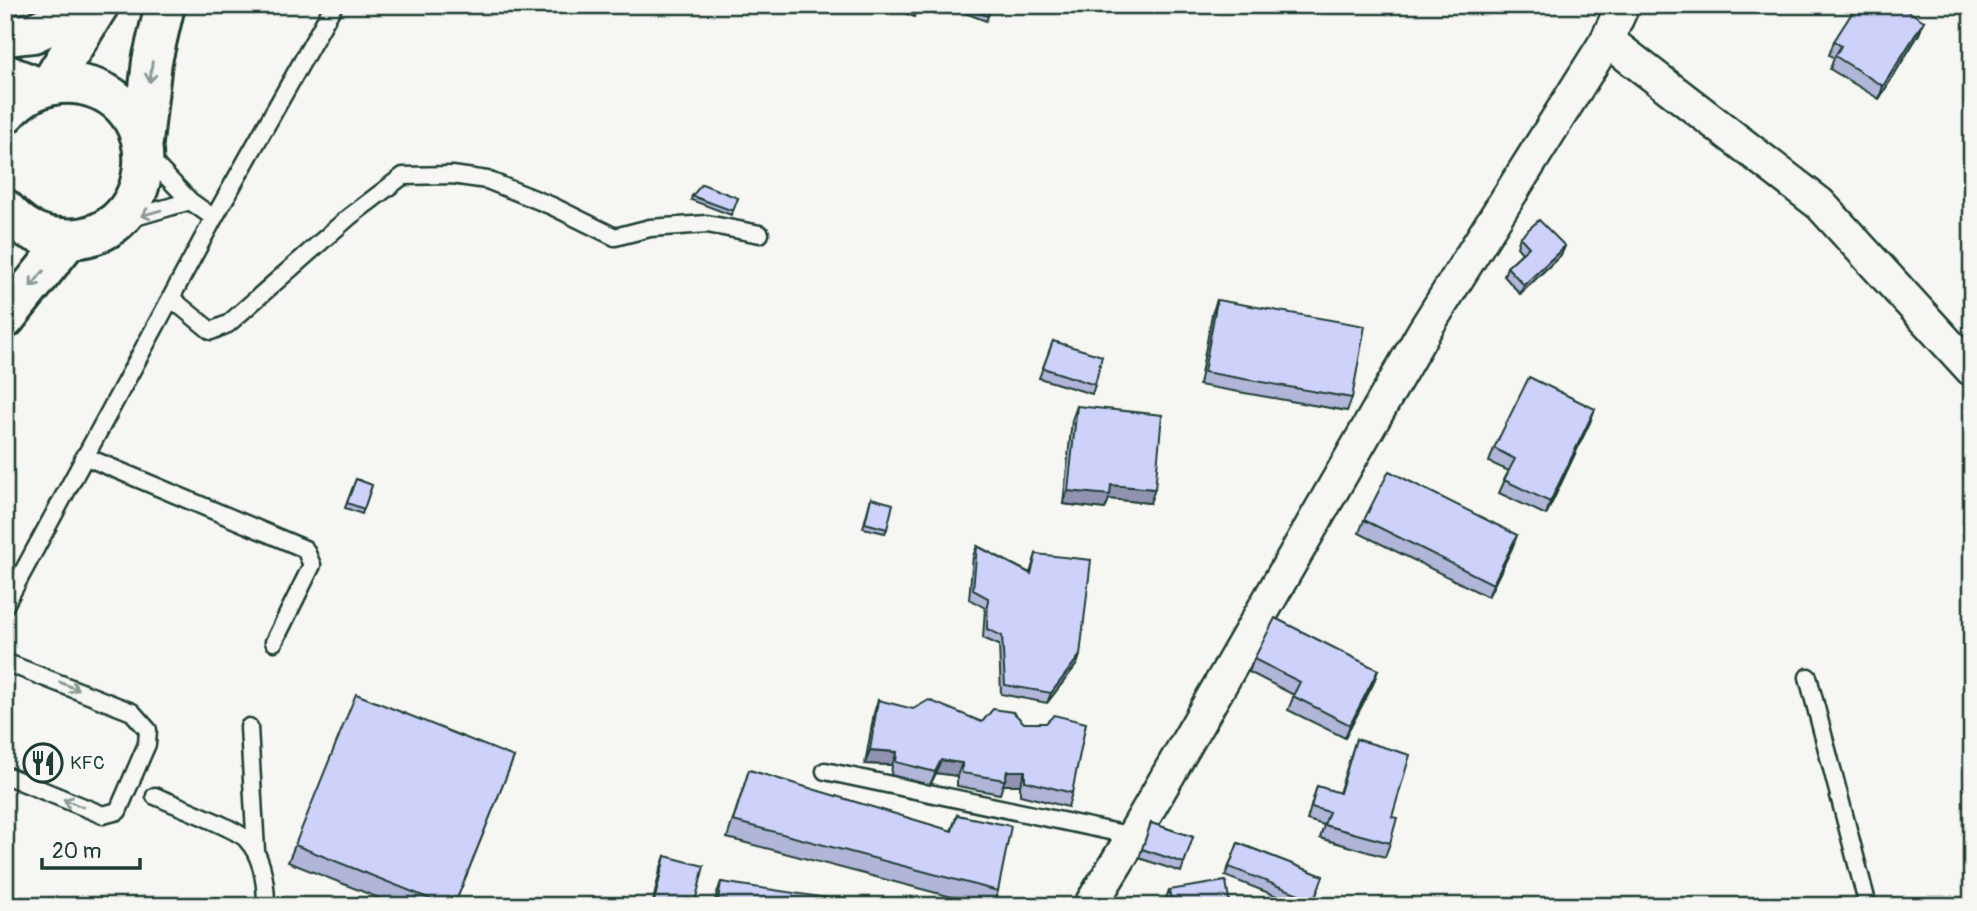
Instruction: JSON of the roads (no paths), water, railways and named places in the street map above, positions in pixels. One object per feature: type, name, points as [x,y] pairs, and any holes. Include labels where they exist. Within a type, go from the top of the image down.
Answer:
[{"type":"main road","points":[[5,36],[33,33],[92,5]]},
{"type":"main road","points":[[45,87],[99,5]]},
{"type":"main road","points":[[5,209],[18,223],[33,233],[69,239],[85,239],[100,234],[123,216],[135,200],[140,185],[152,61],[165,5]]},
{"type":"main road","points":[[5,74],[45,87]]},
{"type":"main road","points":[[5,114],[16,102],[45,87],[66,83],[83,86],[115,100],[137,126],[143,148]]},
{"type":"main road","points":[[5,319],[69,239]]},
{"type":"street","points":[[1090,906],[1424,331],[1607,40],[1623,5]]},
{"type":"street","points":[[1607,40],[1820,204],[1972,370]]},
{"type":"lane","points":[[5,605],[214,218],[334,5]]},
{"type":"lane","points":[[143,148],[190,201],[214,218]]},
{"type":"lane","points":[[172,299],[211,331],[228,324],[349,217],[403,176],[452,175],[487,180],[552,206],[615,237],[650,228],[707,224],[760,234]]},
{"type":"lane","points":[[112,224],[190,201]]},
{"type":"lane","points":[[84,456],[305,548],[313,565],[274,642]]},
{"type":"lane","points":[[5,662],[132,712],[148,730],[147,744],[118,811],[103,815],[5,775]]},
{"type":"lane","points":[[1808,677],[1868,906]]},
{"type":"lane","points":[[249,727],[257,853],[267,884],[266,906]]},
{"type":"lane","points":[[825,771],[1133,836]]},
{"type":"lane","points":[[155,796],[246,837],[257,853]]},
{"type":"place","name":"KFC","points":[[43,763]]}]
